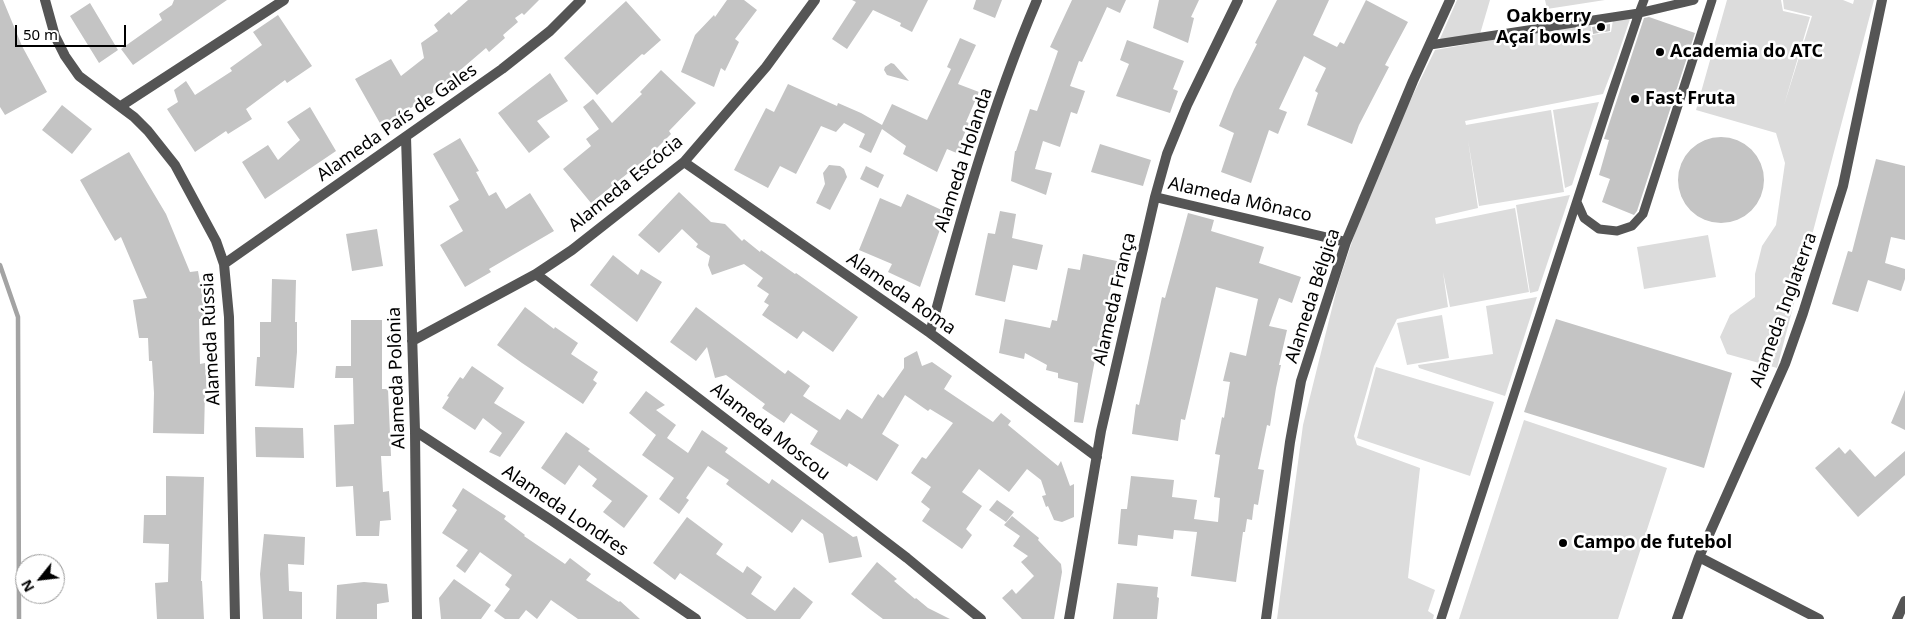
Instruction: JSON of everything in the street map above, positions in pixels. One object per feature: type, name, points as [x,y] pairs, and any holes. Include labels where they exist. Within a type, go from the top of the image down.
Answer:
[{"type":"street","name":"Alameda Rússia","points":[[44,0],[55,36],[65,56],[79,76],[121,106],[148,131],[174,166],[216,240],[224,264],[229,317],[235,619]]},
{"type":"street","points":[[121,106],[284,0]]},
{"type":"street","name":"Alameda País de Gales","points":[[224,264],[502,69],[550,32],[581,0]]},
{"type":"street","name":"Alameda Escócia","points":[[412,341],[536,274],[572,250],[684,162],[766,67],[815,0]]},
{"type":"street","name":"Alameda Holanda","points":[[930,333],[964,208],[990,124],[1037,0]]},
{"type":"street","name":"Alameda França","points":[[1069,619],[1097,457],[1167,154],[1187,105],[1238,0]]},
{"type":"street","name":"Alameda Bélgica","points":[[1266,619],[1290,442],[1301,382],[1346,242],[1450,0]]},
{"type":"street","name":"Alameda Inglaterra","points":[[1677,619],[1699,557],[1785,364],[1803,314],[1843,186],[1882,0]]},
{"type":"street","name":"Alameda Polônia","points":[[406,137],[416,431],[417,619]]},
{"type":"street","name":"Alameda Roma","points":[[684,162],[930,333],[1097,457]]},
{"type":"street","name":"Alameda Mônaco","points":[[1156,197],[1346,242]]},
{"type":"street","name":"Alameda Moscou","points":[[536,274],[907,558],[981,619]]},
{"type":"street","name":"Alameda Londres","points":[[416,431],[696,619]]},
{"type":"street","points":[[1699,557],[1819,619]]},
{"type":"street","points":[[1897,619],[1905,601]]},
{"type":"lane","points":[[1441,619],[1644,0]]},
{"type":"lane","points":[[1430,45],[1640,13],[1694,0]]},
{"type":"lane","points":[[1577,202],[1584,218],[1599,229],[1617,231],[1632,226],[1643,214],[1712,0]]},
{"type":"shaded area","points":[[1457,0],[1490,0],[1480,34],[1439,41]]},
{"type":"shaded area","points":[[1545,0],[1605,0],[1547,9]]},
{"type":"shaded area","points":[[1727,0],[1781,0],[1783,11],[1810,17],[1784,105],[1812,16],[1784,9],[1783,0],[1843,0],[1853,4],[1854,0],[1874,0],[1777,368],[1727,354],[1720,337],[1730,315],[1755,297],[1755,274],[1762,246],[1776,225],[1785,163],[1776,133],[1696,110]]},
{"type":"shaded area","points":[[1630,19],[1603,94],[1465,121],[1466,125],[1551,110],[1564,192],[1479,206],[1468,140],[1478,208],[1435,218],[1436,224],[1515,208],[1529,292],[1450,307],[1443,272],[1448,307],[1397,319],[1374,366],[1354,436],[1357,445],[1420,468],[1408,578],[1435,590],[1428,611],[1434,615],[1433,619],[1277,619],[1303,425],[1338,284],[1363,209],[1407,107],[1435,50],[1590,23],[1592,35],[1611,32],[1613,20]]},
{"type":"shaded area","points":[[1599,102],[1572,185],[1565,188],[1553,110]]},
{"type":"shaded area","points":[[1570,195],[1538,291],[1530,293],[1516,205]]},
{"type":"shaded area","points":[[1708,235],[1716,277],[1644,289],[1637,247]]},
{"type":"shaded area","points":[[1537,297],[1505,396],[1419,368],[1418,365],[1493,354],[1486,306]]},
{"type":"shaded area","points":[[1442,315],[1449,358],[1407,365],[1397,323]]},
{"type":"shaded area","points":[[1376,367],[1494,402],[1470,476],[1357,438]]},
{"type":"shaded area","name":"Campo de futebol","points":[[1524,420],[1667,468],[1618,619],[1459,619]]},
{"type":"building","points":[[0,0],[3,0],[22,46],[47,92],[5,115],[0,107]]},
{"type":"building","points":[[174,0],[227,0],[133,65],[121,49],[162,20],[159,14],[172,5]]},
{"type":"building","points":[[468,0],[539,0],[524,15],[522,13],[515,18],[518,22],[503,35],[505,38],[489,52],[486,48],[458,72],[460,74],[408,110],[381,125],[355,79],[391,59],[401,76],[424,58],[421,43],[438,31],[434,25],[449,12],[451,15]]},
{"type":"building","points":[[727,0],[744,0],[757,10],[735,39],[739,42],[725,71],[721,68],[714,87],[681,72],[695,35],[714,15],[715,17]]},
{"type":"building","points":[[852,0],[928,0],[912,32],[900,26],[901,23],[873,10],[847,49],[832,39],[856,2]]},
{"type":"building","points":[[976,0],[1002,0],[995,18],[973,9]]},
{"type":"building","points":[[1072,0],[1126,0],[1120,13],[1107,7],[1082,62],[1079,61],[1070,86],[1085,91],[1077,114],[1071,112],[1060,147],[1043,141],[1035,169],[1052,173],[1046,195],[1011,181],[1015,151],[1030,109],[1037,111],[1058,51],[1050,47]]},
{"type":"building","points":[[1159,0],[1199,0],[1191,17],[1194,18],[1188,43],[1153,28]]},
{"type":"building","points":[[1277,0],[1329,0],[1313,35],[1337,47],[1340,42],[1344,44],[1366,0],[1408,22],[1385,65],[1389,67],[1359,125],[1352,144],[1307,125],[1318,93],[1315,91],[1326,68],[1304,56],[1279,109],[1287,112],[1278,134],[1269,130],[1251,183],[1221,172],[1234,133],[1219,126],[1234,89],[1257,44],[1255,43]]},
{"type":"building","points":[[626,1],[661,40],[644,55],[642,54],[597,95],[564,58]]},
{"type":"building","points":[[90,3],[118,50],[99,63],[70,16]]},
{"type":"building","points":[[278,15],[312,66],[287,83],[285,80],[246,109],[252,119],[228,134],[226,131],[195,152],[167,109],[178,102],[174,90],[186,81],[195,95],[232,71],[230,68],[262,45],[253,32]]},
{"type":"building","points":[[1649,17],[1695,33],[1637,211],[1634,215],[1602,202],[1610,179],[1599,175],[1609,140],[1604,139],[1644,18]]},
{"type":"building","points":[[1610,24],[1610,31],[1593,34],[1592,27]]},
{"type":"building","points":[[960,38],[976,45],[958,84],[979,92],[966,122],[969,123],[961,142],[964,143],[959,154],[947,149],[937,172],[903,154],[906,146],[882,129],[871,153],[859,147],[865,134],[844,123],[836,132],[821,126],[796,174],[780,166],[768,188],[734,170],[766,108],[774,112],[788,84],[837,106],[838,103],[861,113],[882,125],[892,104],[927,120],[951,69],[947,67]]},
{"type":"building","points":[[1127,40],[1184,61],[1173,89],[1178,91],[1170,113],[1116,96],[1129,64],[1120,60]]},
{"type":"building","points":[[891,63],[909,81],[887,75],[884,70],[885,67]]},
{"type":"building","points":[[661,70],[696,103],[669,131],[671,134],[648,157],[591,203],[563,169],[591,146],[586,139],[599,129],[583,107],[593,99],[612,123],[642,94],[640,92]]},
{"type":"building","points":[[550,73],[568,101],[537,121],[550,137],[529,153],[498,113]]},
{"type":"building","points":[[62,105],[92,129],[72,154],[42,130]]},
{"type":"building","points":[[310,107],[336,151],[265,199],[242,162],[268,145],[278,160],[300,140],[287,122]]},
{"type":"building","points":[[1721,137],[1745,144],[1757,156],[1764,180],[1757,204],[1745,216],[1721,223],[1697,216],[1685,204],[1678,180],[1685,156],[1697,144]]},
{"type":"building","points":[[460,138],[479,171],[476,172],[489,196],[496,192],[506,209],[530,193],[554,231],[489,269],[491,272],[465,287],[440,245],[463,231],[449,206],[459,200],[433,154]]},
{"type":"building","points":[[1100,144],[1151,160],[1143,186],[1091,172]]},
{"type":"building","points":[[129,152],[166,214],[190,272],[198,271],[206,317],[199,319],[200,364],[205,363],[207,392],[205,392],[204,434],[153,433],[154,393],[152,361],[149,361],[148,338],[139,338],[133,300],[147,298],[121,237],[115,241],[80,180]]},
{"type":"building","points":[[1876,159],[1905,166],[1905,240],[1891,237],[1885,263],[1905,269],[1905,279],[1901,291],[1868,280],[1858,312],[1832,304],[1848,251],[1852,252]]},
{"type":"building","points":[[829,165],[840,166],[844,169],[847,177],[830,210],[816,203],[825,184],[823,173]]},
{"type":"building","points":[[866,166],[884,175],[878,188],[860,179]]},
{"type":"building","points":[[679,192],[711,222],[725,224],[742,241],[744,239],[760,252],[761,250],[858,317],[833,352],[803,331],[797,339],[762,315],[769,305],[764,302],[769,294],[757,286],[763,278],[744,264],[712,275],[708,265],[710,256],[696,247],[698,244],[682,229],[659,253],[638,235]]},
{"type":"building","points":[[907,194],[946,212],[920,287],[888,272],[892,264],[859,250],[880,198],[901,207]]},
{"type":"building","points":[[1000,211],[1016,214],[1012,238],[1043,245],[1037,270],[1013,265],[1005,302],[975,295],[988,233],[995,234]]},
{"type":"building","points":[[1188,213],[1214,220],[1211,231],[1264,247],[1259,263],[1301,277],[1292,303],[1279,298],[1269,326],[1287,330],[1279,365],[1281,365],[1270,426],[1267,425],[1258,469],[1264,470],[1258,505],[1254,504],[1252,520],[1247,519],[1245,532],[1243,532],[1236,582],[1191,576],[1197,532],[1174,530],[1173,539],[1138,535],[1137,546],[1118,544],[1121,509],[1127,509],[1131,476],[1174,480],[1172,497],[1197,500],[1194,519],[1218,522],[1220,498],[1214,497],[1220,455],[1215,454],[1230,382],[1223,381],[1230,352],[1246,356],[1258,299],[1216,287],[1185,420],[1181,419],[1178,441],[1132,434],[1136,404],[1139,405],[1162,297],[1165,298]]},
{"type":"building","points":[[377,229],[383,266],[352,271],[346,234]]},
{"type":"building","points":[[1083,254],[1117,261],[1101,330],[1103,330],[1100,344],[1098,344],[1083,423],[1074,422],[1078,383],[1058,378],[1058,373],[1046,370],[1047,365],[1025,353],[1024,359],[999,353],[1005,319],[1050,328],[1052,320],[1057,321],[1068,268],[1080,270]]},
{"type":"building","points":[[613,255],[638,275],[641,269],[662,282],[637,322],[590,285]]},
{"type":"building","points":[[272,279],[296,280],[295,322],[297,322],[297,352],[294,388],[255,386],[257,357],[260,357],[260,322],[271,322]]},
{"type":"building","points":[[525,307],[554,329],[555,327],[578,343],[571,354],[598,372],[593,380],[597,383],[583,404],[497,345]]},
{"type":"building","points":[[696,307],[785,374],[788,370],[810,386],[803,396],[840,420],[847,409],[862,419],[878,394],[883,398],[904,368],[904,358],[917,351],[922,366],[932,362],[952,376],[944,389],[993,422],[1001,413],[1011,421],[1008,425],[1058,466],[1061,461],[1070,486],[1074,484],[1074,517],[1062,522],[1054,520],[1042,496],[1046,495],[1041,480],[1027,469],[1009,492],[979,469],[962,492],[982,506],[966,529],[972,535],[962,549],[922,521],[930,509],[921,502],[931,487],[911,473],[922,457],[926,459],[953,423],[930,409],[928,411],[905,395],[882,434],[899,445],[877,481],[849,463],[847,467],[810,444],[818,431],[791,413],[784,423],[762,408],[765,404],[726,375],[715,378],[707,347],[696,361],[670,342]]},
{"type":"building","points":[[1556,319],[1732,373],[1704,468],[1524,412]]},
{"type":"building","points":[[351,320],[382,320],[382,389],[388,389],[391,456],[381,456],[383,492],[389,491],[391,520],[380,521],[379,536],[356,536],[353,486],[336,487],[334,425],[354,424],[353,378],[335,378],[336,366],[351,366]]},
{"type":"building","points":[[472,366],[504,388],[494,403],[525,422],[500,457],[489,452],[502,433],[483,418],[475,430],[442,408],[449,397],[447,396],[460,377],[463,379]]},
{"type":"building","points":[[1905,390],[1905,430],[1891,423]]},
{"type":"building","points":[[646,391],[665,405],[656,410],[676,425],[667,438],[688,453],[702,430],[728,448],[725,452],[769,484],[772,479],[853,537],[857,536],[862,557],[829,563],[823,534],[802,519],[792,533],[726,484],[729,480],[708,466],[686,498],[689,500],[679,514],[659,499],[674,478],[642,455],[656,435],[629,413]]},
{"type":"building","points":[[255,427],[303,428],[304,458],[256,457]]},
{"type":"building","points":[[566,432],[648,496],[624,528],[603,512],[612,501],[592,486],[597,479],[579,465],[565,485],[541,468]]},
{"type":"building","points":[[1839,447],[1845,454],[1850,449],[1875,477],[1905,451],[1905,475],[1858,517],[1815,468]]},
{"type":"building","points":[[166,476],[204,477],[201,581],[204,619],[157,619],[155,583],[168,582],[169,544],[143,543],[144,515],[166,515]]},
{"type":"building","points":[[463,488],[506,516],[504,519],[524,536],[565,564],[570,558],[591,574],[586,580],[620,601],[640,619],[578,619],[551,600],[537,619],[526,610],[519,619],[505,619],[494,611],[510,589],[505,585],[512,575],[480,552],[465,573],[456,566],[468,550],[442,533],[457,510],[452,506]]},
{"type":"building","points":[[997,500],[1014,512],[1006,522],[989,510]]},
{"type":"building","points":[[1012,516],[1039,538],[1038,540],[1061,564],[1062,572],[1054,619],[1022,619],[1002,598],[1012,589],[1016,594],[1034,576],[1021,562],[1028,556],[1013,546],[1020,536],[1004,525]]},
{"type":"building","points":[[687,517],[723,544],[716,554],[743,573],[747,566],[762,577],[751,594],[775,611],[794,587],[813,602],[800,619],[747,619],[680,573],[675,580],[653,563]]},
{"type":"building","points":[[264,534],[305,537],[304,565],[288,564],[289,591],[302,592],[302,619],[263,619],[260,574]]},
{"type":"building","points":[[877,562],[897,579],[894,581],[915,599],[950,619],[883,619],[871,610],[851,594]]},
{"type":"building","points":[[454,579],[491,605],[481,619],[441,619],[439,598]]},
{"type":"building","points":[[364,582],[387,584],[389,602],[377,604],[377,619],[336,619],[337,585]]},
{"type":"building","points":[[1117,583],[1158,587],[1157,619],[1113,619]]},
{"type":"waterway","points":[[0,265],[18,317],[19,619]]},
{"type":"place","name":"Oakberry Açaí bowls","points":[[1601,27]]},
{"type":"place","name":"Academia do ATC","points":[[1660,52]]},
{"type":"place","name":"Fast Fruta","points":[[1635,99]]},
{"type":"place","name":"Campo de futebol","points":[[1563,543]]}]
